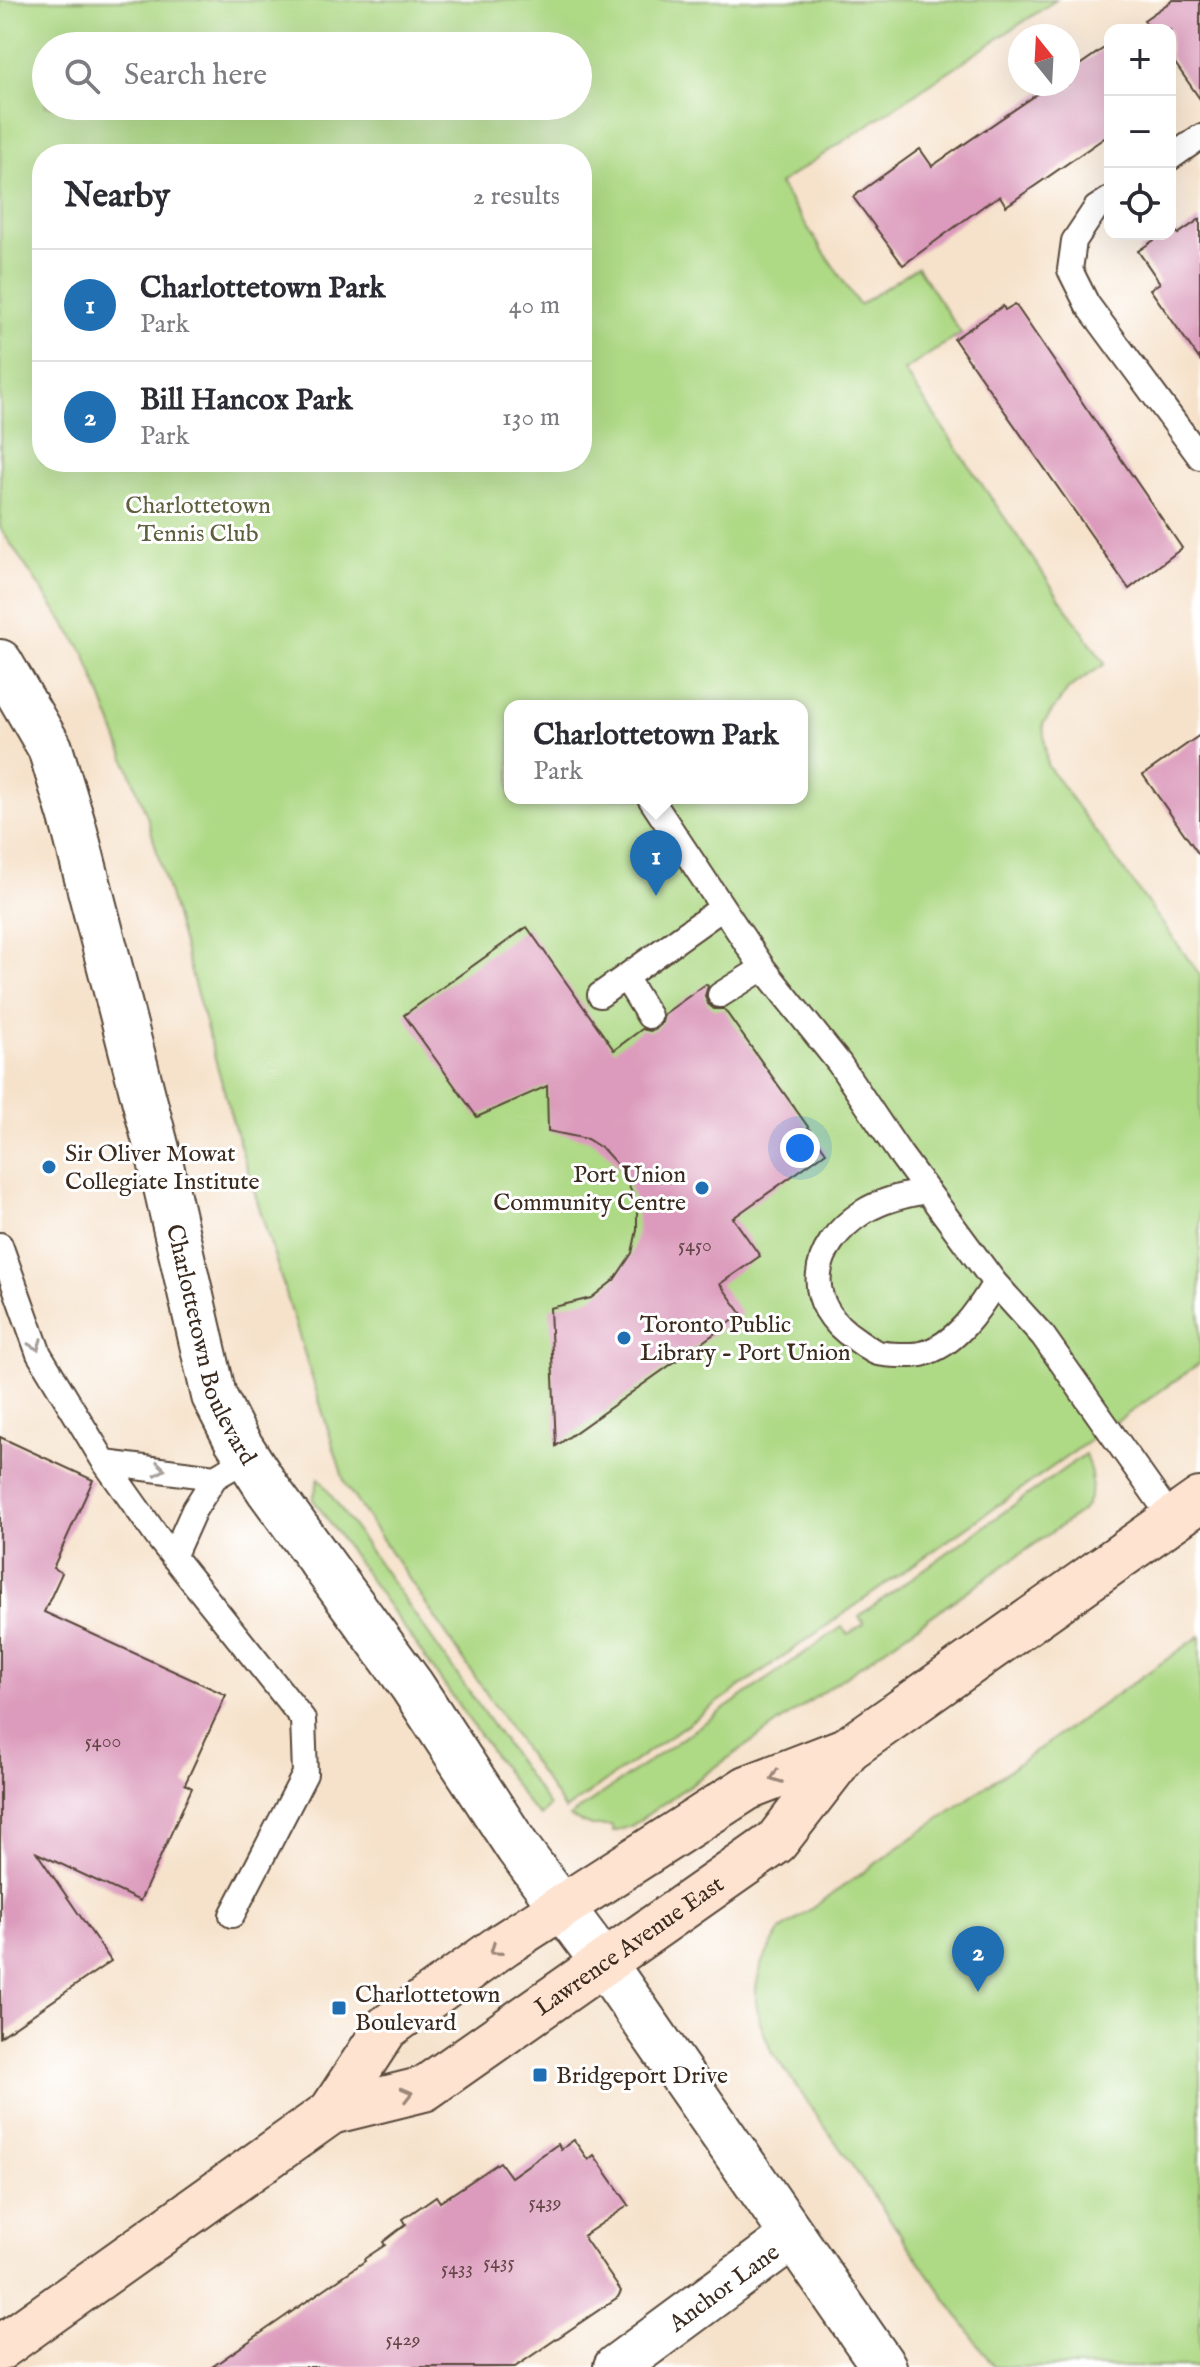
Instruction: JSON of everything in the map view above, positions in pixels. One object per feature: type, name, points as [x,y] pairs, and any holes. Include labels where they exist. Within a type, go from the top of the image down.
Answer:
[{"type":"main road","name":"Lawrence Avenue East","points":[[0,2348],[331,2112],[386,2028],[504,1944],[747,1788],[848,1749],[1186,1510]]},
{"type":"main road","name":"Lawrence Avenue East","points":[[331,2112],[424,2089],[776,1842],[848,1749]]},
{"type":"street","name":"Charlottetown Boulevard","points":[[0,662],[50,748],[73,824],[157,1146],[231,1468],[412,1686],[561,1908]]},
{"type":"street","points":[[561,1908],[603,1962],[884,2367]]},
{"type":"street","name":"Anchor Lane","points":[[616,2367],[792,2237]]},
{"type":"lane","points":[[1176,154],[1200,137]]},
{"type":"lane","points":[[1104,203],[1096,208],[1074,241],[1070,270],[1087,304],[1200,457]]},
{"type":"lane","points":[[654,804],[763,968],[839,1063],[995,1283],[1043,1336],[1186,1510]]},
{"type":"lane","points":[[600,995],[722,908]]},
{"type":"lane","points":[[720,995],[763,968]]},
{"type":"lane","points":[[625,977],[649,1016]]},
{"type":"lane","points":[[927,1191],[895,1197],[862,1213],[831,1241],[818,1273],[821,1302],[842,1330],[877,1353],[920,1354],[949,1340],[977,1313],[995,1283]]},
{"type":"lane","points":[[0,1245],[39,1354],[105,1463],[173,1557],[303,1719],[305,1774],[232,1915]]},
{"type":"lane","points":[[105,1463],[231,1468]]},
{"type":"lane","points":[[173,1557],[194,1510],[231,1468]]},
{"type":"green space","name":"Charlottetown Tennis Club","points":[[0,0],[1056,0],[1020,24],[1008,24],[1008,32],[779,184],[859,305],[917,267],[961,333],[904,371],[1105,664],[1069,688],[1043,724],[1047,765],[1200,975],[1200,1363],[565,1810],[345,1484],[234,1126],[147,816],[85,654],[0,528]]},
{"type":"green space","points":[[1085,1454],[1092,1483],[1090,1497],[1082,1511],[631,1826],[613,1832],[612,1826],[591,1826],[569,1817],[842,1627],[848,1634],[864,1624],[859,1616]]},
{"type":"green space","points":[[319,1478],[549,1806],[540,1816],[529,1805],[313,1499]]},
{"type":"green space","points":[[1200,1636],[1200,2367],[994,2367],[773,2053],[756,2005],[758,1976],[781,1930]]},
{"type":"building","points":[[1173,0],[1200,0],[1200,99],[1176,65],[1176,24],[1147,24],[1144,20]]},
{"type":"building","points":[[1104,48],[1104,138],[1006,206],[1000,196],[989,202],[903,265],[853,197],[920,149],[932,166],[1034,96],[1080,96],[1080,65]]},
{"type":"building","points":[[1200,219],[1200,360],[1150,289],[1160,283],[1138,251],[1154,240],[1176,240],[1176,231],[1178,234]]},
{"type":"building","points":[[1015,304],[1182,548],[1129,589],[954,339],[1003,306],[1005,310]]},
{"type":"building","points":[[1200,735],[1200,856],[1143,775]]},
{"type":"building","name":"Port Union Community Centre","points":[[527,927],[614,1050],[642,1029],[650,1031],[657,1028],[664,1014],[706,984],[708,1004],[714,1009],[724,1009],[826,1152],[733,1218],[760,1256],[720,1284],[742,1314],[556,1446],[550,1308],[591,1298],[614,1280],[632,1253],[637,1230],[637,1206],[623,1171],[603,1149],[587,1139],[548,1131],[547,1086],[477,1117],[404,1015]]},
{"type":"building","points":[[0,1437],[93,1480],[53,1568],[62,1573],[44,1612],[226,1695],[185,1784],[192,1788],[140,1901],[37,1853],[111,1961],[0,2037]]},
{"type":"building","points":[[574,2140],[588,2160],[594,2155],[629,2205],[583,2236],[621,2291],[618,2297],[515,2367],[212,2367],[365,2261],[406,2224],[403,2219],[436,2196],[440,2202],[500,2162],[511,2177],[558,2144],[561,2149]]},
{"type":"place","name":"Charlottetown Park","points":[[656,896]]},
{"type":"place","name":"Sir Oliver Mowat Collegiate Institute","points":[[49,1167]]},
{"type":"place","name":"Port Union Community Centre","points":[[702,1188]]},
{"type":"place","name":"Toronto Public Library - Port Union","points":[[624,1338]]},
{"type":"place","name":"Bill Hancox Park","points":[[978,1992]]},
{"type":"place","name":"Charlottetown Boulevard","points":[[339,2008]]},
{"type":"place","name":"Bridgeport Drive","points":[[540,2075]]}]
